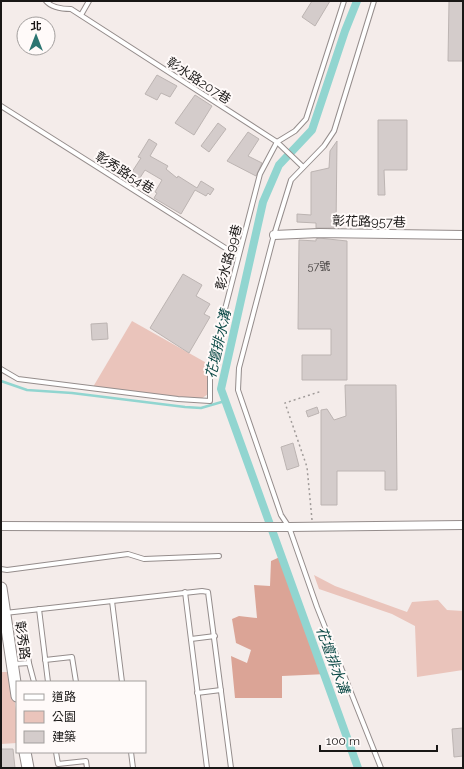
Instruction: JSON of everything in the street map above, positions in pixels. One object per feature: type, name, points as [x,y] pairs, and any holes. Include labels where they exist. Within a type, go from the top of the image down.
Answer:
[{"type":"street","name":"彰花路957巷","points":[[274,235],[319,232],[463,235]]},
{"type":"street","points":[[1,526],[313,527],[463,525]]},
{"type":"street","name":"彰秀路","points":[[1,588],[16,690]]},
{"type":"street","points":[[25,753],[28,768]]},
{"type":"lane","name":"彰水路207巷","points":[[46,1],[49,5],[64,9],[71,9],[81,15],[277,142],[303,167]]},
{"type":"lane","points":[[81,15],[89,1]]},
{"type":"lane","points":[[277,142],[295,131],[306,119],[344,1]]},
{"type":"lane","points":[[374,1],[334,131],[324,146],[291,180],[274,235],[239,368],[238,390],[281,515],[289,527],[320,614],[381,768]]},
{"type":"lane","name":"彰秀路54巷","points":[[1,106],[238,256]]},
{"type":"lane","name":"彰水路99巷","points":[[1,369],[18,379],[178,399],[210,401],[210,367],[238,256],[260,174],[277,142]]},
{"type":"lane","points":[[1,569],[7,570],[128,554],[144,559],[219,556]]},
{"type":"lane","points":[[5,613],[202,590],[208,592],[215,636],[231,768]]},
{"type":"lane","points":[[185,592],[207,768]]},
{"type":"lane","points":[[112,601],[122,681]]},
{"type":"lane","points":[[39,609],[48,681]]},
{"type":"lane","points":[[191,639],[215,636]]},
{"type":"lane","points":[[26,641],[29,663],[34,681]]},
{"type":"lane","points":[[45,660],[72,657],[76,681]]},
{"type":"lane","points":[[12,664],[29,663]]},
{"type":"lane","points":[[198,693],[221,690]]},
{"type":"lane","points":[[56,753],[58,764],[86,761],[87,768]]},
{"type":"lane","points":[[131,753],[133,768]]},
{"type":"path","points":[[313,527],[308,467],[285,402],[322,391]]},
{"type":"green space","points":[[132,321],[212,366],[208,394],[201,399],[93,387]]},
{"type":"green space","points":[[314,575],[335,586],[407,612],[412,602],[438,600],[447,610],[463,611],[463,670],[417,677],[415,626],[392,614],[319,589]]},
{"type":"green space","points":[[1,672],[11,672],[16,711],[16,743],[1,744]]},
{"type":"shaded area","points":[[282,556],[327,674],[282,676],[282,698],[235,698],[231,656],[247,663],[251,650],[236,643],[232,619],[239,616],[257,618],[254,585],[270,586],[271,561]]},
{"type":"building","points":[[312,1],[330,1],[315,26],[302,17]]},
{"type":"building","points":[[449,1],[463,1],[463,61],[448,61]]},
{"type":"building","points":[[157,75],[177,86],[170,97],[161,93],[157,100],[145,94]]},
{"type":"building","points":[[195,95],[212,106],[194,135],[175,123]]},
{"type":"building","points":[[378,120],[407,120],[407,170],[384,170],[385,195],[378,195]]},
{"type":"building","points":[[218,123],[226,129],[209,152],[201,146]]},
{"type":"building","points":[[248,132],[259,139],[248,156],[262,163],[256,176],[227,161]]},
{"type":"building","points":[[149,139],[157,144],[150,156],[168,166],[166,169],[177,178],[178,176],[197,188],[201,181],[214,189],[210,195],[208,193],[206,196],[195,190],[181,214],[154,198],[157,193],[155,192],[162,180],[145,170],[136,184],[128,178],[141,158],[138,157]]},
{"type":"building","points":[[337,141],[336,228],[316,228],[316,223],[297,222],[297,214],[311,215],[311,172],[329,168],[330,151]]},
{"type":"building","points":[[316,239],[347,241],[347,380],[302,380],[302,355],[331,355],[331,329],[298,329],[299,240],[316,241]]},
{"type":"building","points":[[183,274],[202,285],[196,296],[210,304],[204,314],[210,317],[189,353],[150,328]]},
{"type":"building","points":[[107,323],[108,339],[92,340],[91,324]]},
{"type":"building","points":[[345,385],[396,385],[397,490],[385,490],[385,471],[337,471],[337,505],[321,505],[321,410],[327,409],[334,420],[346,416]]},
{"type":"building","points":[[317,407],[319,413],[308,417],[306,411]]},
{"type":"building","points":[[293,443],[299,466],[287,470],[281,447]]},
{"type":"building","points":[[463,728],[463,756],[454,757],[452,729]]},
{"type":"building","points":[[1,749],[13,749],[15,768],[1,768]]},
{"type":"waterway","name":"花壇排水溝","points":[[357,1],[345,31],[312,130],[279,165],[263,202],[221,389],[358,768]]},
{"type":"waterway","points":[[1,381],[27,390],[72,393],[185,407],[201,408],[225,401]]}]
